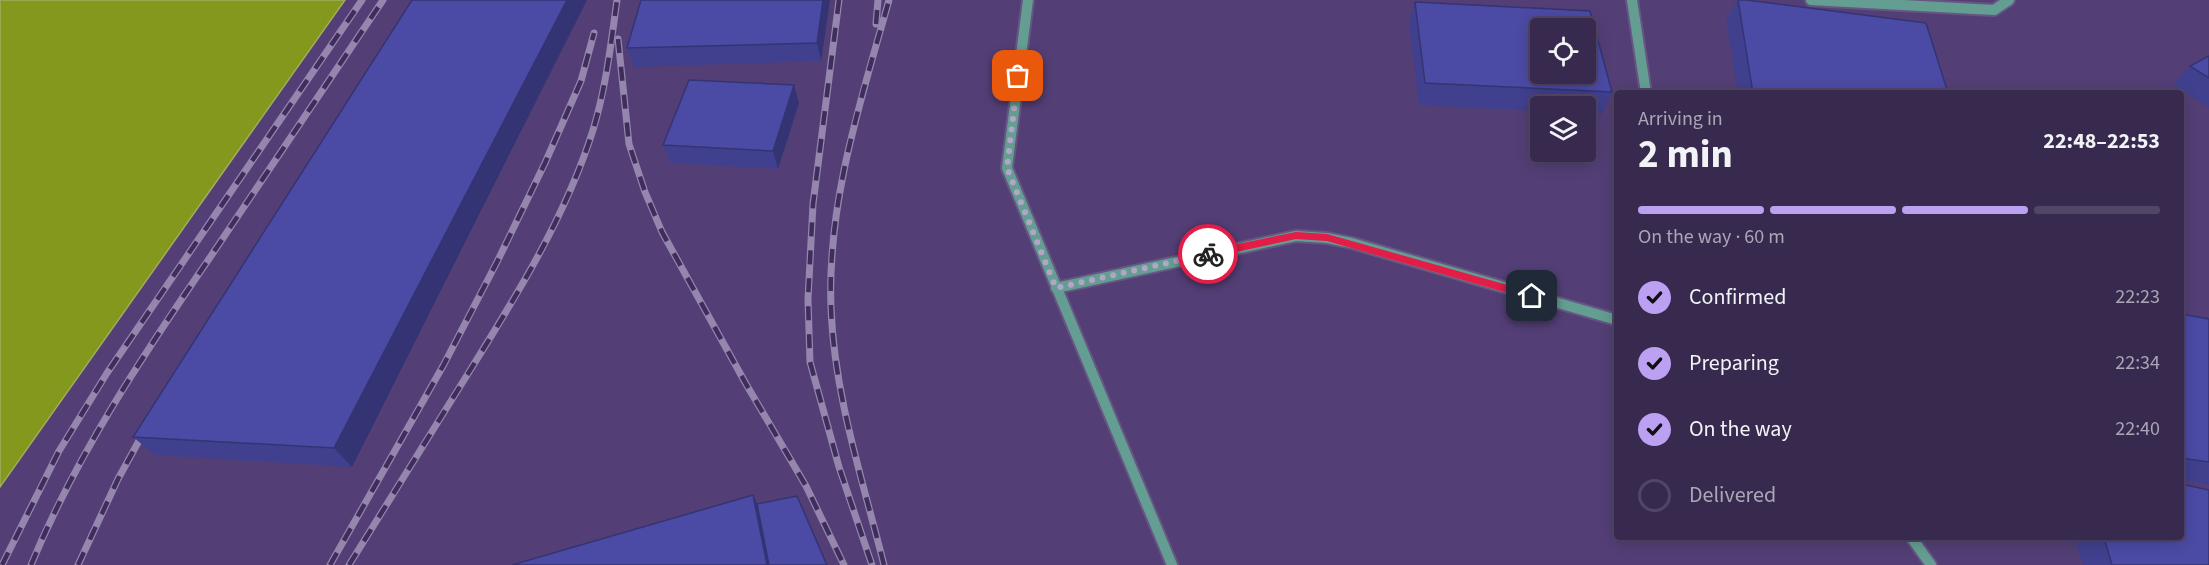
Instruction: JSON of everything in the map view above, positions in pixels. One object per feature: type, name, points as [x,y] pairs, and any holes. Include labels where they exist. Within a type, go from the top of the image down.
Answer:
[{"type":"lane","points":[[1028,0],[1007,168],[1172,565]]},
{"type":"lane","points":[[1632,0],[1646,90]]},
{"type":"lane","points":[[1810,0],[1994,10],[2009,0]]},
{"type":"lane","points":[[1056,288],[1296,236],[1327,237],[1614,319]]},
{"type":"lane","points":[[1913,540],[1931,565]]},
{"type":"shaded area","points":[[0,0],[345,0],[0,487]]},
{"type":"shaded area","points":[[345,0],[2209,0],[2209,565],[0,565],[0,487]]},
{"type":"building","points":[[412,0],[567,0],[334,448],[133,437]]},
{"type":"building","points":[[641,0],[823,0],[817,43],[627,48]]},
{"type":"building","points":[[1738,0],[1926,23],[1947,90],[1753,90]]},
{"type":"building","points":[[1415,2],[1590,11],[1592,18],[1530,18],[1530,84],[1596,84],[1596,33],[1612,92],[1425,83]]},
{"type":"building","points":[[2209,56],[2209,78],[2190,66]]},
{"type":"building","points":[[689,80],[794,85],[773,151],[663,145]]},
{"type":"building","points":[[2184,315],[2209,319],[2209,462],[2184,458]]},
{"type":"building","points":[[2184,485],[2209,490],[2209,565],[2112,565],[2105,540],[2184,540]]},
{"type":"building","points":[[753,495],[767,565],[512,565]]},
{"type":"building","points":[[797,496],[827,565],[769,565],[757,504]]},
{"type":"railway","points":[[2,565],[59,451],[107,373],[362,0]]},
{"type":"railway","points":[[31,565],[69,484],[136,368],[383,0]]},
{"type":"railway","points":[[349,565],[505,314],[555,224],[582,162],[598,114],[608,65],[617,0]]},
{"type":"railway","points":[[839,0],[813,204],[808,299],[810,362],[839,467],[872,565]]},
{"type":"railway","points":[[876,24],[878,0]]},
{"type":"railway","points":[[884,565],[851,438],[838,373],[833,340],[831,268],[834,229],[848,152],[889,0]]},
{"type":"railway","points":[[330,565],[443,366],[497,262],[545,163],[581,81],[594,33]]},
{"type":"railway","points":[[618,39],[629,144],[645,192],[662,232],[746,384],[806,486],[844,565]]},
{"type":"railway","points":[[78,565],[118,479],[146,428]]},
{"type":"way so far","points":[[1018,76],[1007,168],[1056,288],[1208,254]]},
{"type":"route","points":[[1208,254],[1272,239],[1296,236],[1327,237],[1532,296]]}]
